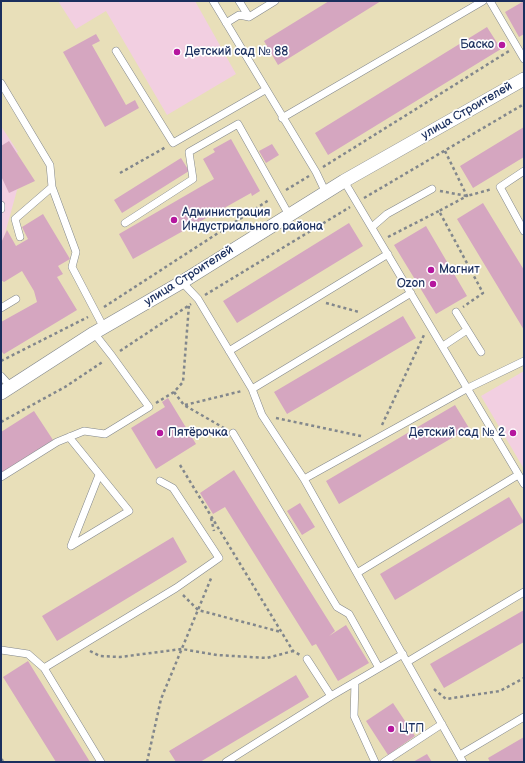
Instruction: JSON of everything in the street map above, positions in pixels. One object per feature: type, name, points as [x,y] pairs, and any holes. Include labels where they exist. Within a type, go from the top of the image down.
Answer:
[{"type":"street","name":"улица Строителей","points":[[6,390],[99,331],[182,282],[344,181],[524,79]]},
{"type":"lane","points":[[212,1],[316,172],[326,193]]},
{"type":"lane","points":[[239,1],[249,17]]},
{"type":"lane","points":[[226,23],[239,15],[249,17],[275,1]]},
{"type":"lane","points":[[282,118],[483,1]]},
{"type":"lane","points":[[490,1],[524,59]]},
{"type":"lane","points":[[116,51],[173,143],[265,90]]},
{"type":"lane","points":[[1,83],[50,165],[52,187],[76,252],[72,267],[96,312],[99,331],[112,356],[149,407],[105,434],[84,431],[57,442],[1,477]]},
{"type":"lane","points":[[125,223],[193,179],[189,152],[238,124],[276,195],[289,215]]},
{"type":"lane","points":[[524,171],[500,187],[524,231]]},
{"type":"lane","points":[[344,181],[358,202],[524,484]]},
{"type":"lane","points":[[20,237],[15,219],[52,187]]},
{"type":"lane","points":[[372,227],[387,214],[432,189]]},
{"type":"lane","points":[[229,351],[388,254]]},
{"type":"lane","points":[[182,282],[198,299],[252,389],[262,415],[304,479],[461,759],[524,717]]},
{"type":"lane","points":[[252,389],[411,294]]},
{"type":"lane","points":[[1,308],[16,298]]},
{"type":"lane","points":[[456,312],[481,352]]},
{"type":"lane","points":[[443,346],[467,330]]},
{"type":"lane","points":[[304,479],[468,388],[524,361]]},
{"type":"lane","points":[[1,376],[6,390]]},
{"type":"lane","points":[[233,433],[337,607],[349,614],[379,668]]},
{"type":"lane","points":[[69,437],[129,511],[70,546],[99,475]]},
{"type":"lane","points":[[357,573],[518,475]]},
{"type":"lane","points":[[44,668],[176,588],[219,558],[173,488],[160,481]]},
{"type":"lane","points":[[407,662],[524,592]]},
{"type":"lane","points":[[1,650],[28,654],[44,668],[101,762]]},
{"type":"lane","points":[[226,762],[331,696],[402,654]]},
{"type":"lane","points":[[307,659],[331,696]]},
{"type":"lane","points":[[355,682],[354,716],[375,762]]},
{"type":"lane","points":[[384,762],[442,724]]},
{"type":"path","points":[[1,361],[96,312],[276,195],[316,172],[516,47]]},
{"type":"path","points":[[1,422],[65,387],[198,299],[524,104]]},
{"type":"path","points":[[120,173],[173,143]]},
{"type":"path","points":[[445,151],[467,196]]},
{"type":"path","points":[[380,240],[467,196],[500,187]]},
{"type":"path","points":[[432,189],[467,196]]},
{"type":"path","points":[[439,211],[483,293],[456,312]]},
{"type":"path","points":[[313,300],[373,316]]},
{"type":"path","points":[[149,407],[174,392],[183,382],[189,306]]},
{"type":"path","points":[[262,415],[375,439],[430,324]]},
{"type":"path","points":[[184,405],[252,389]]},
{"type":"path","points":[[174,392],[184,405],[233,433]]},
{"type":"path","points":[[180,466],[293,651],[307,659]]},
{"type":"path","points":[[147,762],[161,699],[219,558],[211,518]]},
{"type":"path","points":[[176,588],[198,610],[282,633]]},
{"type":"path","points":[[80,646],[100,656],[142,655],[182,650],[218,655],[267,658],[293,651]]},
{"type":"path","points":[[429,685],[446,699],[500,691],[524,678]]},
{"type":"path","points":[[1,758],[4,762]]},
{"type":"shaded area","name":"Детский сад № 88","points":[[58,1],[195,1],[236,74],[167,115],[106,11],[76,29]]},
{"type":"shaded area","points":[[1,126],[18,152],[8,157],[19,183],[1,248]]},
{"type":"shaded area","name":"Детский сад № 2","points":[[524,371],[524,469],[481,396]]},
{"type":"building","points":[[329,1],[381,1],[278,65],[264,41]]},
{"type":"building","points":[[524,1],[524,34],[519,37],[505,12]]},
{"type":"building","points":[[487,27],[501,49],[328,155],[315,133]]},
{"type":"building","points":[[96,34],[100,41],[92,45],[126,105],[135,100],[139,108],[105,127],[63,52]]},
{"type":"building","points":[[524,127],[524,157],[473,188],[460,166]]},
{"type":"building","name":"Администрация Индустриального района","points":[[231,139],[260,191],[252,196],[251,193],[133,259],[119,234],[214,179],[203,159],[215,152],[213,149]]},
{"type":"building","points":[[9,141],[35,181],[9,193],[1,176],[1,146]]},
{"type":"building","points":[[272,144],[279,155],[266,163],[259,151]]},
{"type":"building","points":[[181,158],[189,171],[122,213],[114,200]]},
{"type":"building","points":[[483,203],[524,270],[524,330],[457,219]]},
{"type":"building","points":[[43,214],[70,259],[58,266],[63,274],[57,277],[77,310],[4,354],[1,351],[1,322],[37,302],[34,291],[22,271],[4,282],[1,280],[1,243],[7,230],[16,246],[28,239],[22,227]]},
{"type":"building","points":[[349,223],[363,246],[237,323],[223,301]]},
{"type":"building","points":[[426,226],[467,296],[436,314],[394,245]]},
{"type":"building","points":[[403,316],[416,338],[287,414],[274,392]]},
{"type":"building","points":[[168,398],[196,444],[156,469],[131,428],[165,407],[162,402]]},
{"type":"building","points":[[455,405],[469,428],[339,504],[326,481]]},
{"type":"building","points":[[34,411],[53,440],[1,473],[1,432]]},
{"type":"building","points":[[234,470],[335,631],[329,636],[346,625],[369,663],[338,681],[316,644],[312,646],[225,507],[213,514],[200,493]]},
{"type":"building","points":[[509,497],[524,522],[395,600],[380,574]]},
{"type":"building","points":[[300,503],[315,527],[302,535],[287,511]]},
{"type":"building","points":[[173,537],[187,562],[57,641],[42,616]]},
{"type":"building","points":[[524,610],[524,642],[444,688],[430,664]]},
{"type":"building","points":[[28,661],[90,762],[56,762],[3,677]]},
{"type":"building","points":[[296,675],[309,697],[200,762],[176,762],[169,751]]},
{"type":"building","name":"ЦТП","points":[[393,703],[415,736],[388,755],[366,721]]},
{"type":"building","points":[[524,737],[524,762],[490,762],[488,758]]},
{"type":"building","points":[[427,754],[432,762],[413,762]]},
{"type":"place","name":"Баско","points":[[502,45]]},
{"type":"place","name":"Детский сад № 88","points":[[177,52]]},
{"type":"place","name":"Администрация Индустриального района","points":[[174,220]]},
{"type":"place","name":"Магнит","points":[[431,270]]},
{"type":"place","name":"Ozon","points":[[433,284]]},
{"type":"place","name":"Пятёрочка","points":[[160,433]]},
{"type":"place","name":"Детский сад № 2","points":[[513,433]]},
{"type":"place","name":"ЦТП","points":[[391,729]]}]
